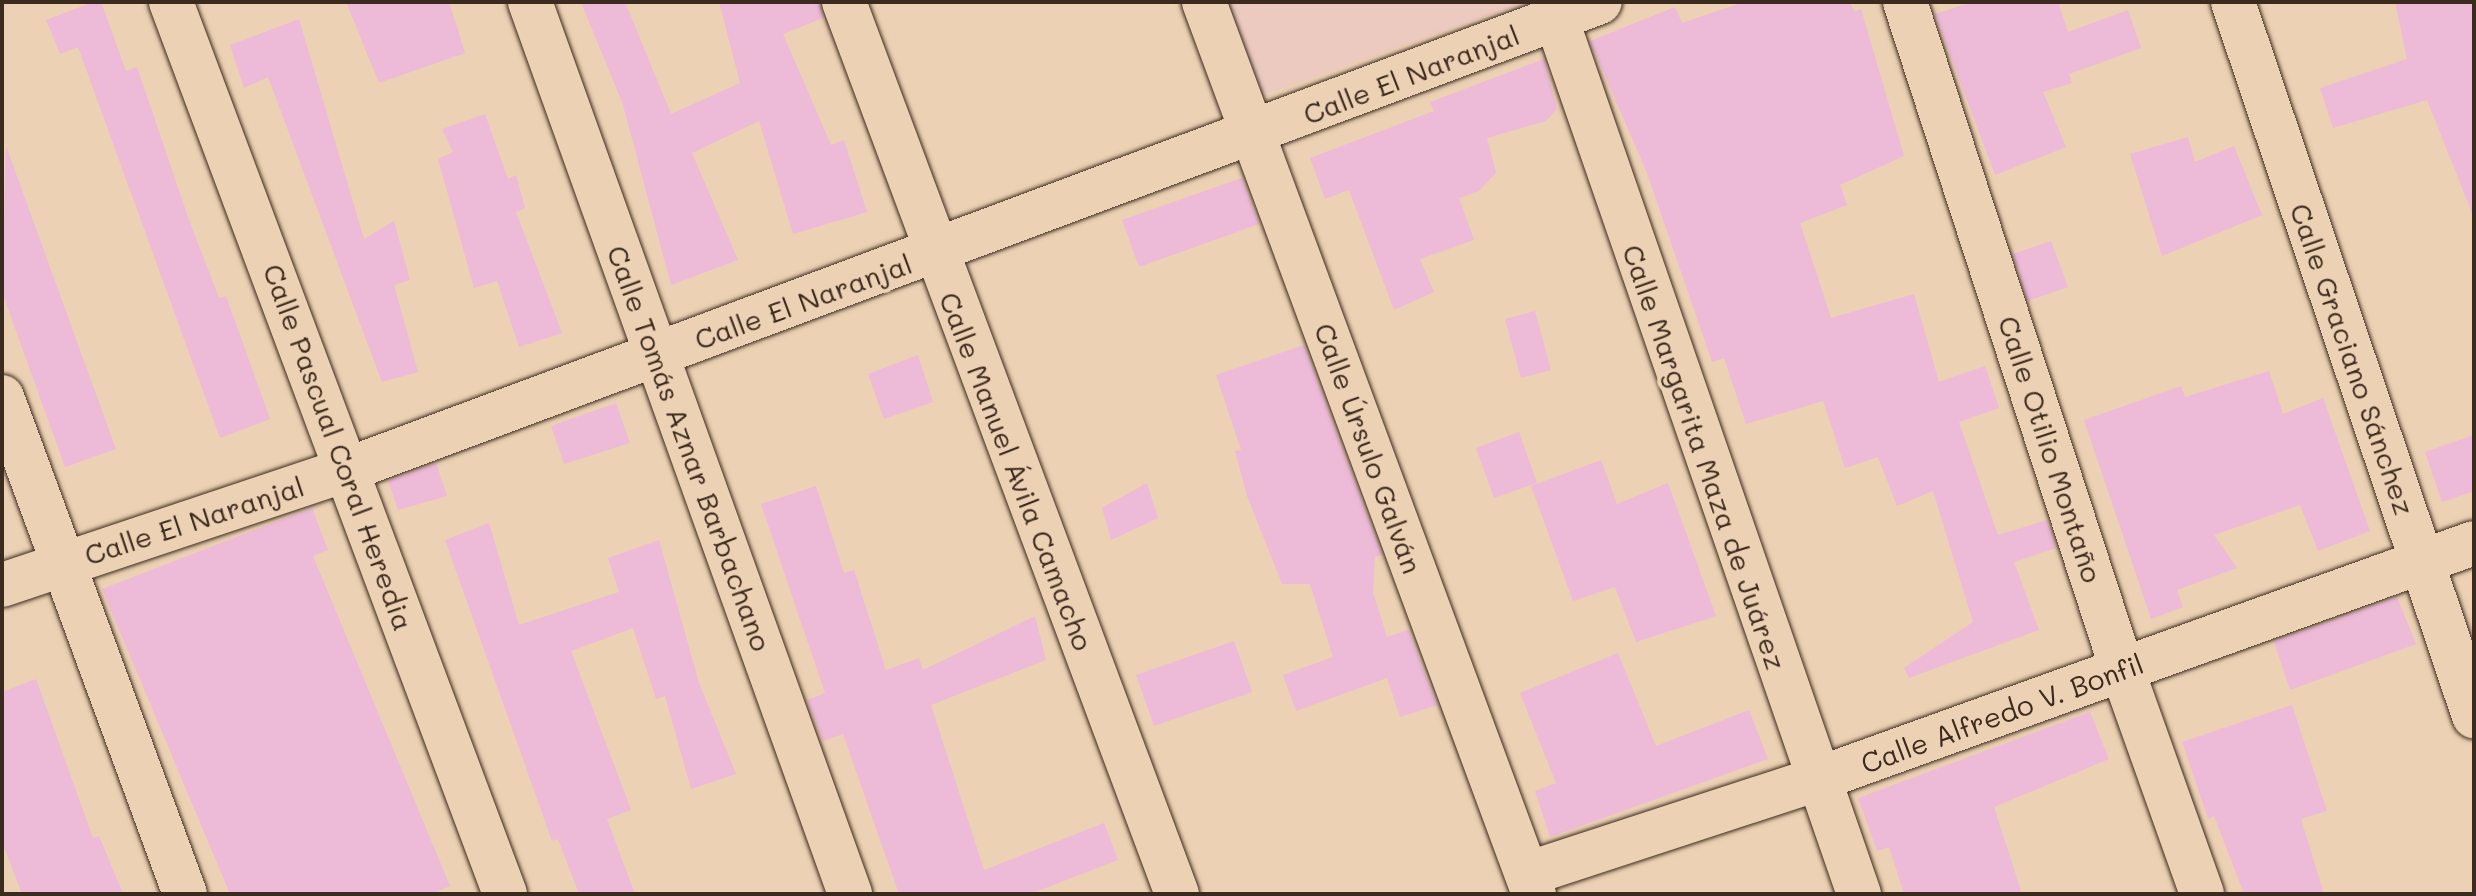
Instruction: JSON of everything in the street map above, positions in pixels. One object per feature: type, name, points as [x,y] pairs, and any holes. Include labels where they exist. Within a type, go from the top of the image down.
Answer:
[{"type":"street","name":"Calle Pascual Coral Heredia","points":[[171,2],[349,469],[505,894]]},
{"type":"street","name":"Calle Tomás Aznar Barbachano","points":[[530,2],[850,894]]},
{"type":"street","name":"Calle Manuel Ávila Camacho","points":[[844,2],[1177,894]]},
{"type":"street","name":"Calle Úrsulo Galván","points":[[1204,2],[1530,884]]},
{"type":"street","name":"Calle El Naranjal","points":[[2,585],[349,469],[1253,135],[1600,2]]},
{"type":"street","name":"Calle Otilio Montaño","points":[[1905,2],[2122,669],[2202,894]]},
{"type":"street","name":"Calle Graciano Sánchez","points":[[2233,2],[2474,716]]},
{"type":"street","name":"Calle Margarita Maza de Juárez","points":[[1556,18],[1815,780],[1859,894]]},
{"type":"street","points":[[2,397],[185,894]]},
{"type":"street","name":"Calle Alfredo V. Bonfil","points":[[1530,884],[2474,543]]},
{"type":"shaded area","points":[[1228,2],[1527,2],[1263,95]]},
{"type":"building","points":[[93,2],[101,2],[126,71],[137,67],[188,217],[219,298],[226,296],[270,419],[220,438],[78,47],[60,54],[46,20]]},
{"type":"building","points":[[346,2],[449,2],[465,53],[379,83]]},
{"type":"building","points":[[581,2],[625,2],[671,114],[740,83],[719,2],[820,2],[823,18],[783,34],[831,145],[844,140],[867,212],[793,234],[759,121],[692,153],[738,260],[671,285],[623,105]]},
{"type":"building","points":[[1744,2],[1850,2],[1854,12],[1861,9],[1904,156],[1840,185],[1847,205],[1800,223],[1831,318],[1914,294],[1939,382],[1985,366],[1999,408],[1959,422],[1998,535],[2047,520],[2056,548],[2014,562],[2039,630],[1909,678],[1904,668],[1973,622],[1933,491],[1897,506],[1878,457],[1845,468],[1823,401],[1746,424],[1724,358],[1712,362],[1647,173],[1590,41],[1675,7],[1682,23]]},
{"type":"building","points":[[1972,2],[2058,2],[2068,32],[2128,10],[2141,48],[2069,74],[2072,83],[2043,92],[2066,147],[1995,175],[1935,14]]},
{"type":"building","points":[[2395,2],[2474,2],[2474,218],[2427,100],[2333,128],[2320,88],[2407,59]]},
{"type":"building","points":[[299,19],[364,239],[394,221],[410,280],[394,285],[418,372],[382,382],[268,77],[244,88],[230,45]]},
{"type":"building","points":[[1544,59],[1557,109],[1546,121],[1487,138],[1496,173],[1479,191],[1459,198],[1474,240],[1420,259],[1434,292],[1394,310],[1349,190],[1325,199],[1310,158],[1434,111],[1430,102]]},
{"type":"building","points":[[485,114],[508,179],[516,175],[525,208],[516,212],[562,333],[519,347],[497,281],[474,288],[438,159],[453,152],[442,129]]},
{"type":"building","points":[[2188,137],[2195,162],[2234,146],[2262,215],[2162,256],[2130,154]]},
{"type":"building","points":[[6,146],[116,449],[65,467],[2,292]]},
{"type":"building","points":[[1242,178],[1259,224],[1139,267],[1122,220]]},
{"type":"building","points":[[2051,241],[2068,287],[2028,301],[2013,254]]},
{"type":"building","points":[[1535,311],[1551,370],[1521,378],[1505,319]]},
{"type":"building","points":[[1304,345],[1382,555],[1375,557],[1373,592],[1387,637],[1408,630],[1437,705],[1400,717],[1387,678],[1296,711],[1283,675],[1333,657],[1310,584],[1282,584],[1247,496],[1235,451],[1241,450],[1216,375]]},
{"type":"building","points":[[918,355],[933,402],[884,419],[868,374]]},
{"type":"building","points":[[2269,371],[2283,414],[2323,398],[2370,531],[2318,551],[2300,505],[2214,535],[2237,568],[2177,590],[2183,607],[2151,619],[2084,420],[2181,386],[2185,397]]},
{"type":"building","points":[[616,403],[630,443],[564,464],[551,426]]},
{"type":"building","points":[[1519,432],[1537,483],[1494,498],[1476,448]]},
{"type":"building","points":[[2474,435],[2474,491],[2442,502],[2425,452]]},
{"type":"building","points":[[1601,460],[1617,504],[1668,483],[1716,616],[1636,642],[1615,587],[1573,601],[1531,486]]},
{"type":"building","points":[[436,463],[447,496],[398,510],[388,481]]},
{"type":"building","points":[[1147,483],[1158,518],[1111,540],[1102,508]]},
{"type":"building","points":[[816,486],[844,573],[854,570],[886,670],[919,658],[923,670],[1035,616],[1046,660],[931,705],[984,870],[1104,823],[1118,860],[1030,894],[899,894],[843,734],[823,741],[807,700],[825,693],[761,504]]},
{"type":"building","points":[[312,508],[328,550],[313,556],[450,886],[431,894],[230,894],[102,589]]},
{"type":"building","points":[[489,523],[519,625],[619,592],[608,558],[659,540],[699,683],[736,774],[691,789],[665,696],[656,699],[633,628],[571,651],[631,810],[607,819],[635,894],[579,894],[558,839],[552,841],[445,540]]},
{"type":"building","points":[[2397,597],[2416,644],[2290,690],[2274,641]]},
{"type":"building","points":[[1234,641],[1252,692],[1154,726],[1136,675]]},
{"type":"building","points":[[1618,653],[1656,746],[1749,710],[1768,759],[1550,837],[1535,791],[1556,783],[1520,693]]},
{"type":"building","points":[[36,679],[93,838],[99,836],[123,894],[22,894],[2,842],[2,692]]},
{"type":"building","points":[[2292,705],[2327,811],[2301,819],[2324,894],[2244,894],[2214,816],[2208,819],[2182,742]]},
{"type":"building","points":[[2090,712],[2109,759],[1994,807],[2022,894],[1904,894],[1889,847],[1877,851],[1858,798]]}]
